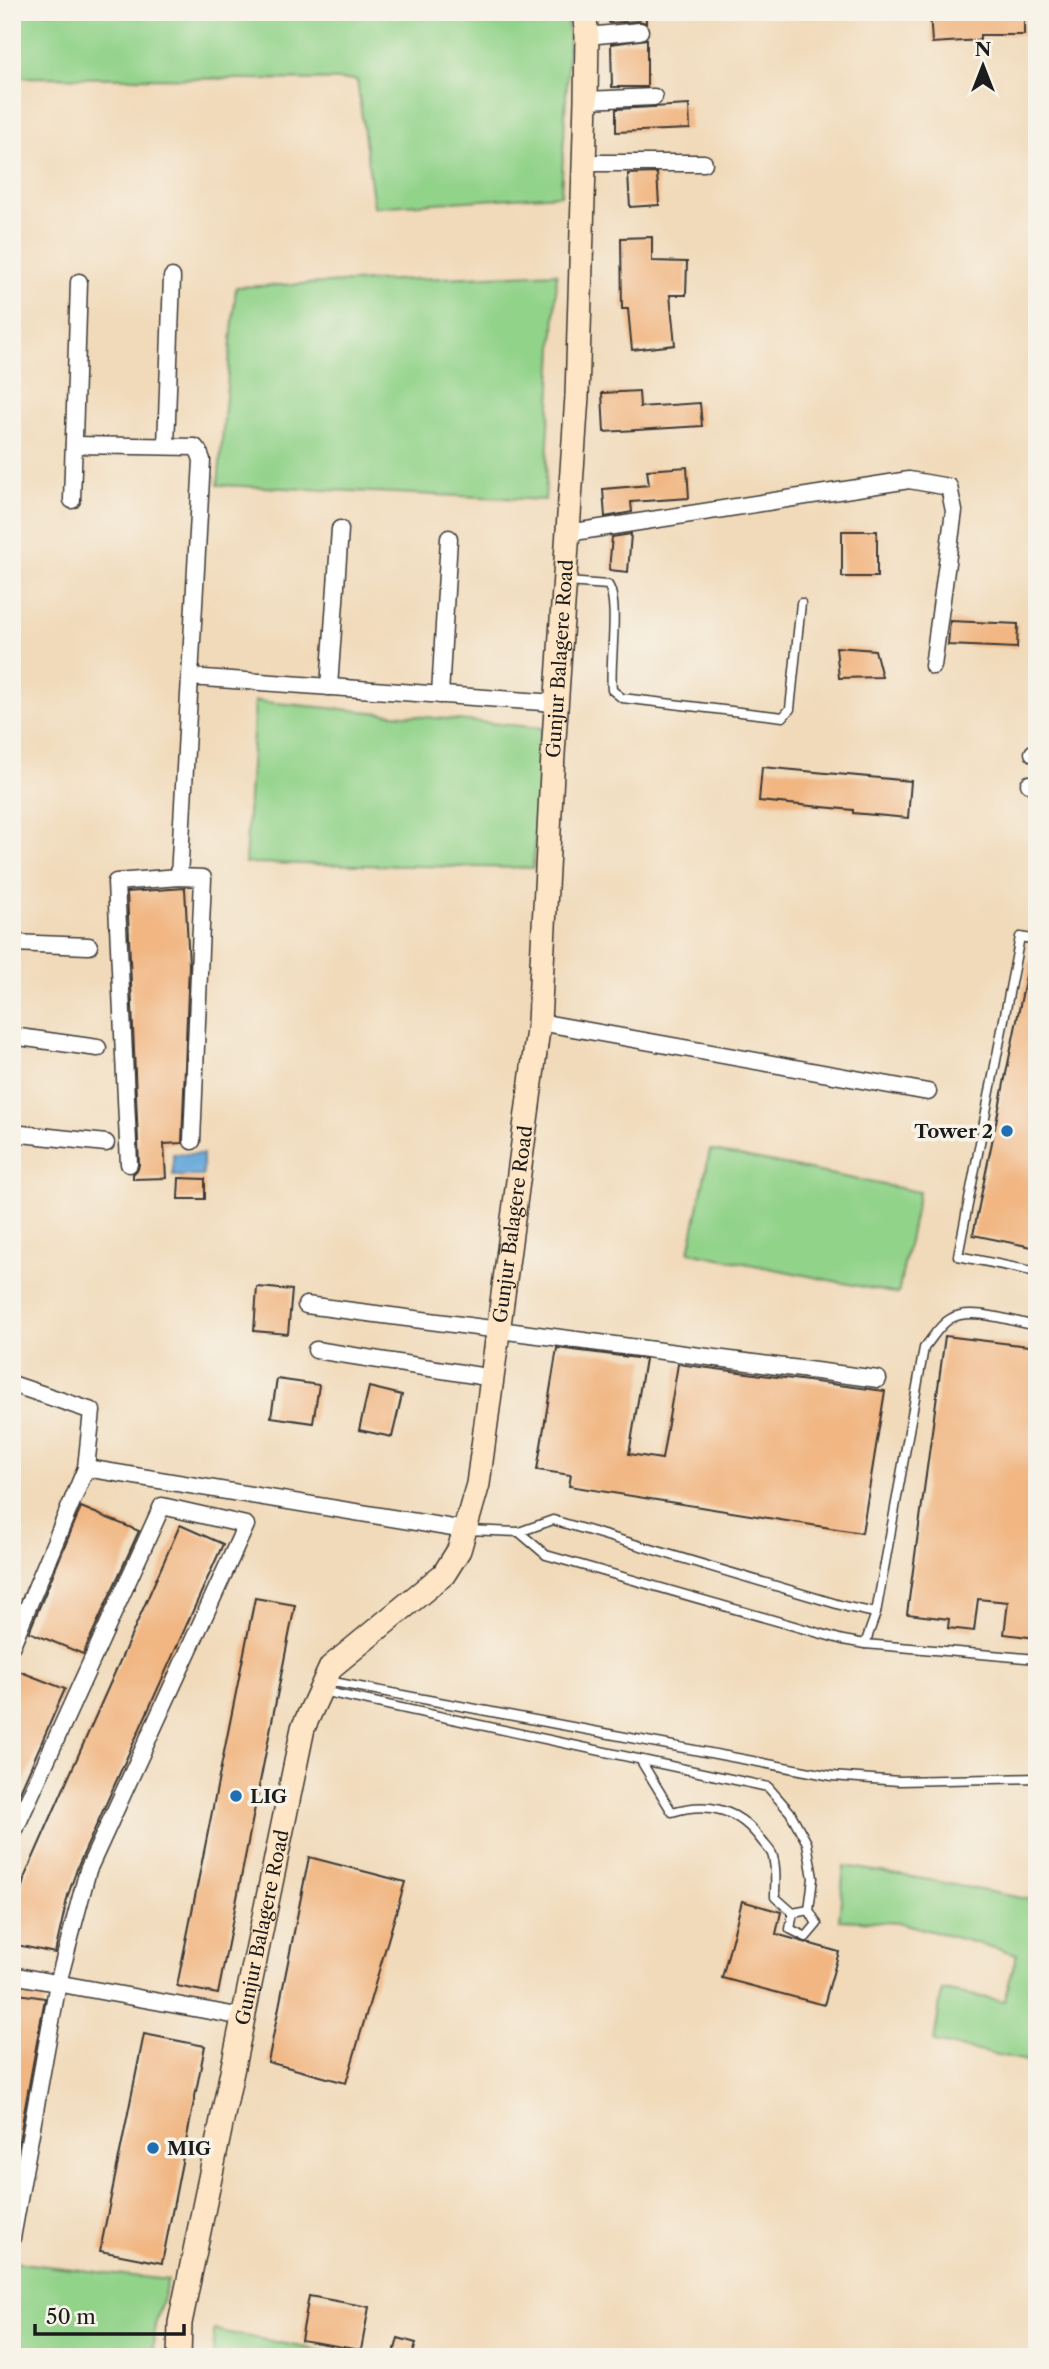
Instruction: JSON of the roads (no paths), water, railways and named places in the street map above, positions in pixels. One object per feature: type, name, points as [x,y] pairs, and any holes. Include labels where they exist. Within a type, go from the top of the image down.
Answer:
[{"type":"street","name":"Gunjur Balagere Road","points":[[180,2357],[180,2323],[303,1728],[331,1667],[444,1574],[460,1550],[478,1484],[539,1022],[556,703],[577,396],[586,100],[587,36],[584,12]]},
{"type":"street","points":[[587,36],[640,31]]},
{"type":"street","points":[[586,100],[654,97]]},
{"type":"street","points":[[584,163],[704,163]]},
{"type":"street","points":[[166,446],[172,277]]},
{"type":"street","points":[[72,500],[79,282]]},
{"type":"street","points":[[74,445],[195,447],[202,460],[179,877]]},
{"type":"street","points":[[568,533],[909,480],[949,487],[954,511],[933,666]]},
{"type":"street","points":[[329,687],[340,529]]},
{"type":"street","points":[[440,695],[449,538]]},
{"type":"street","points":[[190,677],[556,703]]},
{"type":"street","points":[[129,1164],[116,882],[179,877],[203,878],[192,1141]]},
{"type":"street","points":[[12,943],[89,946]]},
{"type":"street","points":[[539,1022],[928,1092]]},
{"type":"street","points":[[12,1036],[98,1048]]},
{"type":"street","points":[[12,1133],[106,1143]]},
{"type":"street","points":[[306,1305],[878,1379]]},
{"type":"street","points":[[316,1350],[493,1378]]},
{"type":"street","points":[[12,1384],[92,1411],[86,1468],[12,1645]]},
{"type":"street","points":[[86,1468],[465,1530]]},
{"type":"street","points":[[12,1836],[162,1506],[246,1525],[88,1870],[58,1983],[12,2238]]},
{"type":"street","points":[[12,1975],[243,2017]]},
{"type":"lane","points":[[565,582],[608,585],[611,590],[614,606],[612,690],[622,698],[783,717],[790,709],[801,603]]},
{"type":"lane","points":[[1037,940],[1020,937],[958,1256],[1037,1272]]},
{"type":"lane","points":[[865,1644],[876,1613],[925,1349],[950,1318],[968,1314],[1037,1326]]},
{"type":"lane","points":[[465,1530],[519,1532],[553,1520],[847,1607],[876,1613]]},
{"type":"lane","points":[[519,1532],[546,1555],[843,1640],[1037,1659]]},
{"type":"lane","points":[[322,1686],[641,1761],[768,1787],[790,1812],[807,1843],[813,1878],[808,1910],[817,1924],[806,1937],[790,1929],[793,1913]]},
{"type":"lane","points":[[322,1686],[832,1776],[900,1781],[1037,1778]]},
{"type":"lane","points":[[641,1761],[672,1812],[691,1807],[733,1813],[753,1829],[772,1854],[775,1898],[793,1913]]},
{"type":"lane","points":[[793,1913],[808,1910]]},
{"type":"water","points":[[173,1154],[203,1154],[203,1176],[173,1176]]},
{"type":"place","name":"Tower 2","points":[[1007,1131]]},
{"type":"place","name":"LIG","points":[[236,1796]]},
{"type":"place","name":"MIG","points":[[153,2148]]}]
